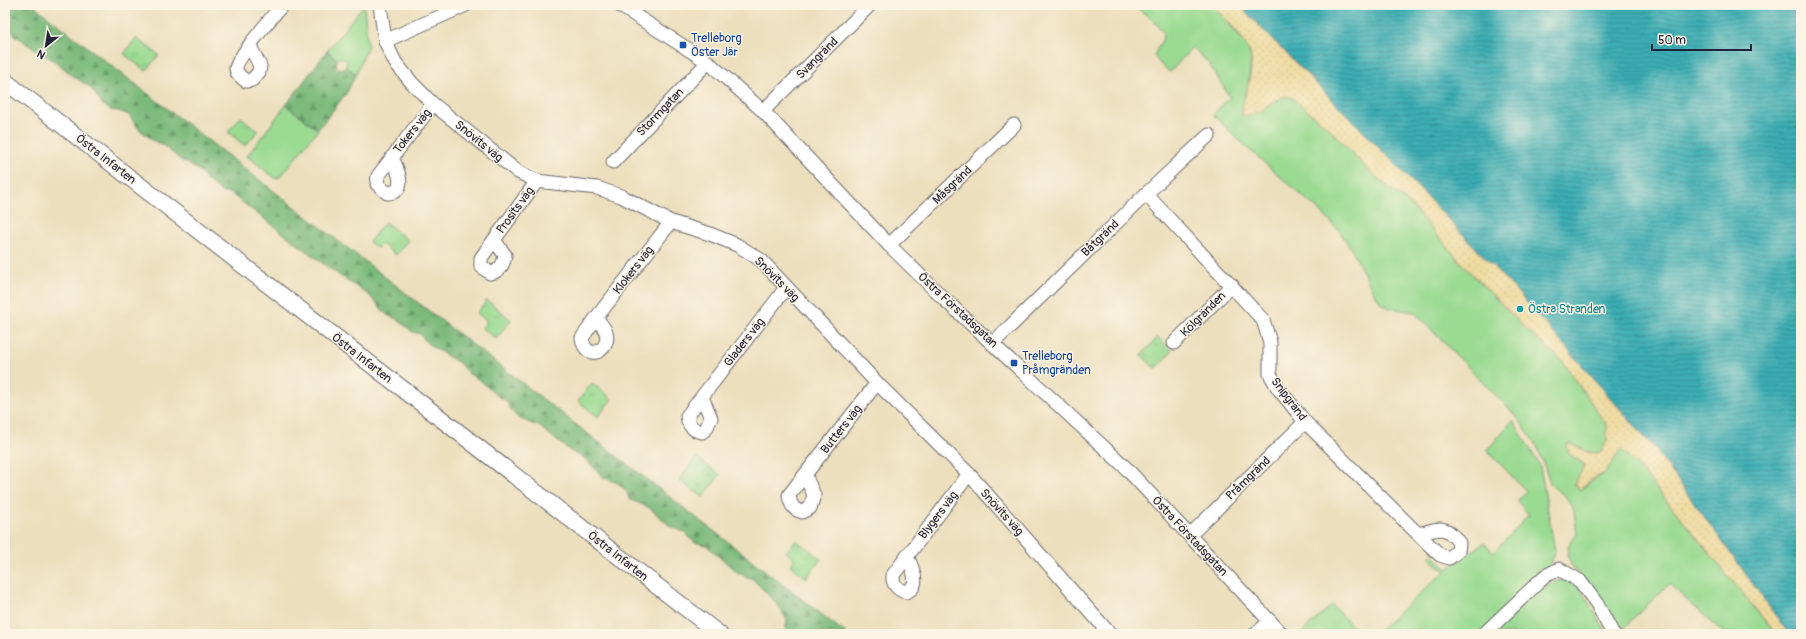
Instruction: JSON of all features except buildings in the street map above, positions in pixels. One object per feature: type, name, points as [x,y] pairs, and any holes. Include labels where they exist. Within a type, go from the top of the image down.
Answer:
[{"type":"main road","name":"Östra Infarten","points":[[5,81],[719,634]]},
{"type":"street","points":[[250,46],[282,5]]},
{"type":"street","name":"Snövits väg","points":[[380,5],[385,41],[395,62],[412,83],[433,104],[518,172],[536,180],[597,188],[621,196],[671,222],[710,234],[737,245],[761,260],[877,383],[969,474],[1110,634]]},
{"type":"street","points":[[385,41],[466,5]]},
{"type":"street","name":"Östra Förstadsgatan","points":[[619,5],[708,62],[763,111],[889,244],[943,298],[1124,466],[1282,634]]},
{"type":"street","name":"Svangränd","points":[[763,111],[870,5]]},
{"type":"street","name":"Stormgatan","points":[[612,162],[708,62]]},
{"type":"street","name":"Tokers väg","points":[[392,157],[433,104]]},
{"type":"street","name":"Måsgränd","points":[[889,244],[1014,125]]},
{"type":"street","name":"Båtgränd","points":[[993,343],[1146,194],[1209,135]]},
{"type":"street","name":"Prosits väg","points":[[494,240],[536,180]]},
{"type":"street","name":"Snipgränd","points":[[1146,194],[1264,320],[1270,342],[1270,374],[1278,388],[1305,422],[1418,534]]},
{"type":"street","name":"Klokers väg","points":[[596,318],[671,222]]},
{"type":"street","name":"Kölgränden","points":[[1174,342],[1232,285]]},
{"type":"street","name":"Gladers väg","points":[[702,397],[786,287]]},
{"type":"street","name":"Butters väg","points":[[805,475],[877,383]]},
{"type":"street","name":"Pråmgränd","points":[[1190,535],[1305,422]]},
{"type":"street","name":"Blygers väg","points":[[907,556],[969,474]]},
{"type":"street","points":[[1484,634],[1545,576],[1559,569],[1580,581],[1597,604],[1613,634]]},
{"type":"street","points":[[1256,634],[1270,621]]},
{"type":"green space","points":[[5,5],[33,5],[847,634],[785,634],[787,620],[778,605],[753,579],[738,573],[706,545],[694,542],[684,532],[670,526],[650,508],[629,499],[627,492],[618,483],[604,478],[583,457],[570,451],[540,427],[518,418],[506,401],[496,395],[480,380],[469,374],[459,363],[428,344],[420,334],[413,332],[397,319],[387,315],[369,295],[333,271],[230,193],[223,193],[205,178],[200,171],[181,160],[162,144],[154,141],[139,129],[129,115],[111,110],[103,105],[90,87],[73,76],[55,61],[34,49],[15,35],[5,24]]},
{"type":"green space","points":[[364,5],[368,46],[356,74],[346,67],[347,61],[341,57],[337,59],[327,51]]},
{"type":"green space","points":[[1133,5],[1210,5],[1221,14],[1247,46],[1251,58],[1248,86],[1244,98],[1275,103],[1281,97],[1291,97],[1332,131],[1370,172],[1411,205],[1465,267],[1527,330],[1562,360],[1607,426],[1607,441],[1600,453],[1587,452],[1569,443],[1570,454],[1585,465],[1575,484],[1579,490],[1606,472],[1621,449],[1638,466],[1776,634],[1725,634],[1669,584],[1617,634],[1600,604],[1572,566],[1567,556],[1569,544],[1577,534],[1574,510],[1566,497],[1551,485],[1538,448],[1517,417],[1414,312],[1389,308],[1381,303],[1373,291],[1352,250],[1340,232],[1323,214],[1243,144],[1213,115],[1230,97],[1209,64],[1193,47],[1170,72],[1159,63],[1154,55],[1164,33],[1153,20]]},
{"type":"green space","points":[[136,38],[159,55],[146,71],[124,54]]},
{"type":"green space","points":[[327,51],[337,59],[336,67],[339,69],[346,67],[356,74],[347,92],[318,130],[286,105]]},
{"type":"green space","points":[[286,105],[318,130],[281,176],[276,179],[247,156]]},
{"type":"green space","points":[[241,117],[258,131],[245,146],[228,132]]},
{"type":"green space","points":[[385,222],[408,240],[396,255],[382,244],[378,248],[369,242]]},
{"type":"green space","points":[[487,300],[511,320],[496,339],[482,328],[487,321],[477,313]]},
{"type":"green space","points":[[1158,337],[1172,351],[1156,369],[1141,355]]},
{"type":"green space","points":[[592,383],[612,399],[598,417],[578,401]]},
{"type":"green space","points":[[1513,420],[1540,466],[1555,551],[1550,568],[1480,634],[1375,634],[1445,571],[1429,557],[1432,554],[1447,569],[1484,543],[1494,552],[1529,515],[1517,501],[1526,491],[1487,450]]},
{"type":"green space","points":[[696,457],[720,475],[703,497],[679,480]]},
{"type":"green space","points":[[796,540],[821,559],[806,578],[790,565],[795,559],[786,552]]},
{"type":"green space","points":[[1561,580],[1569,581],[1579,587],[1608,634],[1490,634],[1532,594],[1551,583]]},
{"type":"green space","points":[[1332,605],[1360,634],[1300,634]]},
{"type":"sand","name":"Östra Stranden","points":[[1210,5],[1239,5],[1407,176],[1515,289],[1656,450],[1789,634],[1776,634],[1638,466],[1621,449],[1606,472],[1587,482],[1580,490],[1575,484],[1585,465],[1570,454],[1567,447],[1568,443],[1587,452],[1600,453],[1607,441],[1607,426],[1562,360],[1527,330],[1465,267],[1411,205],[1370,172],[1332,131],[1291,97],[1281,97],[1263,110],[1249,116],[1242,115],[1243,104],[1251,72],[1251,58],[1249,51],[1241,36],[1222,15]]},
{"type":"water","points":[[1239,5],[1801,5],[1801,634],[1789,634],[1656,450],[1515,289],[1407,176]]},
{"type":"place","name":"Trelleborg Öster Jär","points":[[683,45]]},
{"type":"place","name":"Östra Stranden","points":[[1520,309]]},
{"type":"place","name":"Trelleborg Pråmgränden","points":[[1014,363]]}]
